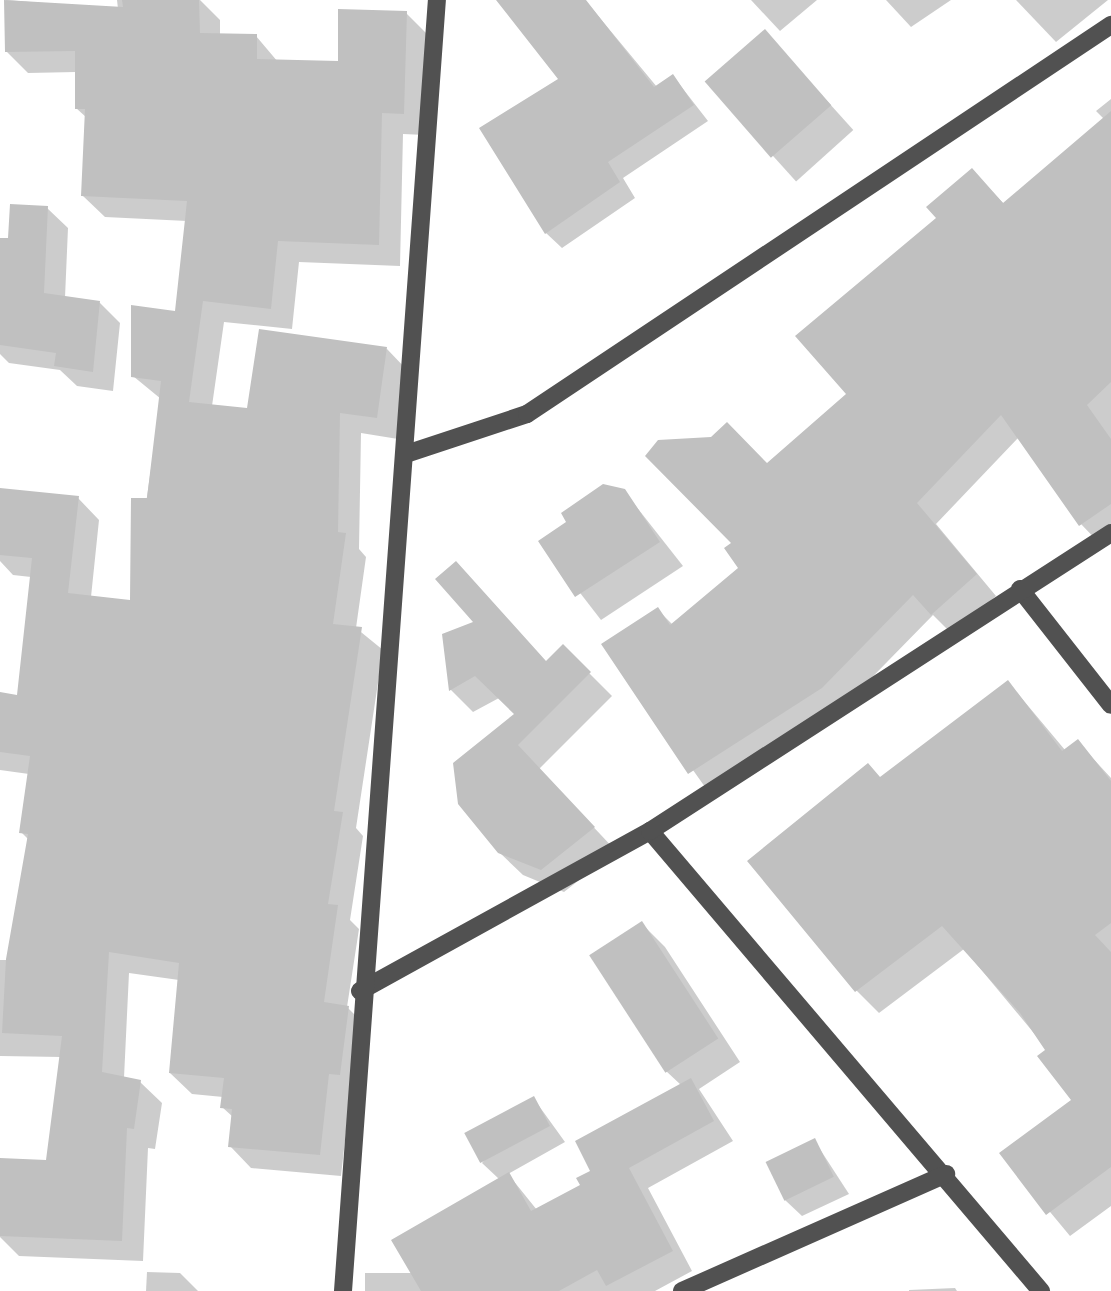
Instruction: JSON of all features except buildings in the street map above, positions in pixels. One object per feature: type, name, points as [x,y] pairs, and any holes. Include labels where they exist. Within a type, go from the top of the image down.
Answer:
[{"type":"street","points":[[343,1291],[360,991],[406,454],[437,0]]},
{"type":"street","points":[[406,454],[527,414],[1111,25]]},
{"type":"street","points":[[360,991],[650,831],[1020,589],[1111,533]]},
{"type":"street","points":[[1020,589],[1111,705]]},
{"type":"street","points":[[650,831],[946,1174],[1041,1291]]},
{"type":"street","points":[[682,1291],[946,1174]]}]
